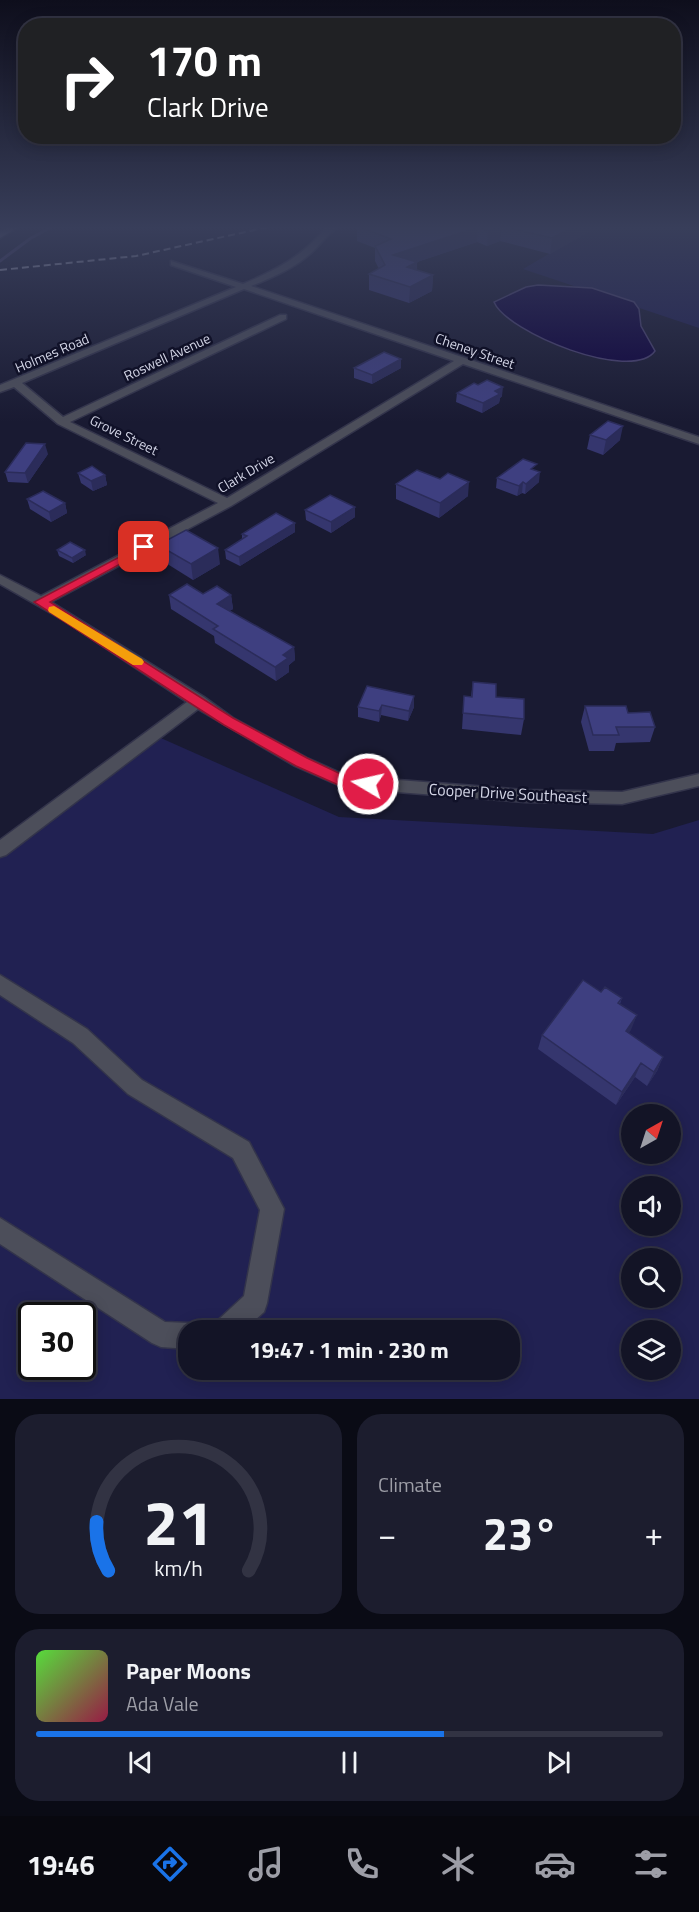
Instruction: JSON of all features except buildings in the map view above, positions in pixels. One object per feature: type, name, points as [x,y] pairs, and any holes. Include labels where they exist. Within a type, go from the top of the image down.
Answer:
[{"type":"street","name":"Holmes Road","points":[[0,389],[227,292]]},
{"type":"street","name":"Cheney Street","points":[[260,292],[699,441]]},
{"type":"street","name":"Roswell Avenue","points":[[62,422],[283,317]]},
{"type":"street","name":"Clark Drive","points":[[40,602],[227,503],[461,361]]},
{"type":"street","name":"Grove Street","points":[[16,383],[62,422],[227,503]]},
{"type":"street","name":"Cooper Drive Southeast","points":[[0,579],[70,618],[228,722],[302,762],[345,782],[525,796],[622,798],[699,780]]},
{"type":"street","points":[[0,850],[199,701]]},
{"type":"street","points":[[0,984],[80,1036],[135,1087],[241,1149],[272,1209],[255,1303],[237,1320]]},
{"type":"street","points":[[0,1230],[161,1334],[178,1335]]},
{"type":"shaded area","points":[[515,292],[605,292],[634,302],[639,309],[641,326],[655,351],[642,359],[622,361],[597,358],[545,340],[521,327],[504,314],[494,302]]},
{"type":"shaded area","points":[[592,292],[699,292],[699,328]]},
{"type":"shaded area","points":[[154,735],[339,817],[653,834],[699,820],[699,1399],[0,1399],[0,849]]},
{"type":"slow traffic","points":[[54,610],[138,662]]},
{"type":"route","points":[[144,547],[40,602],[70,618],[228,722],[302,762],[345,782],[368,784]]}]
